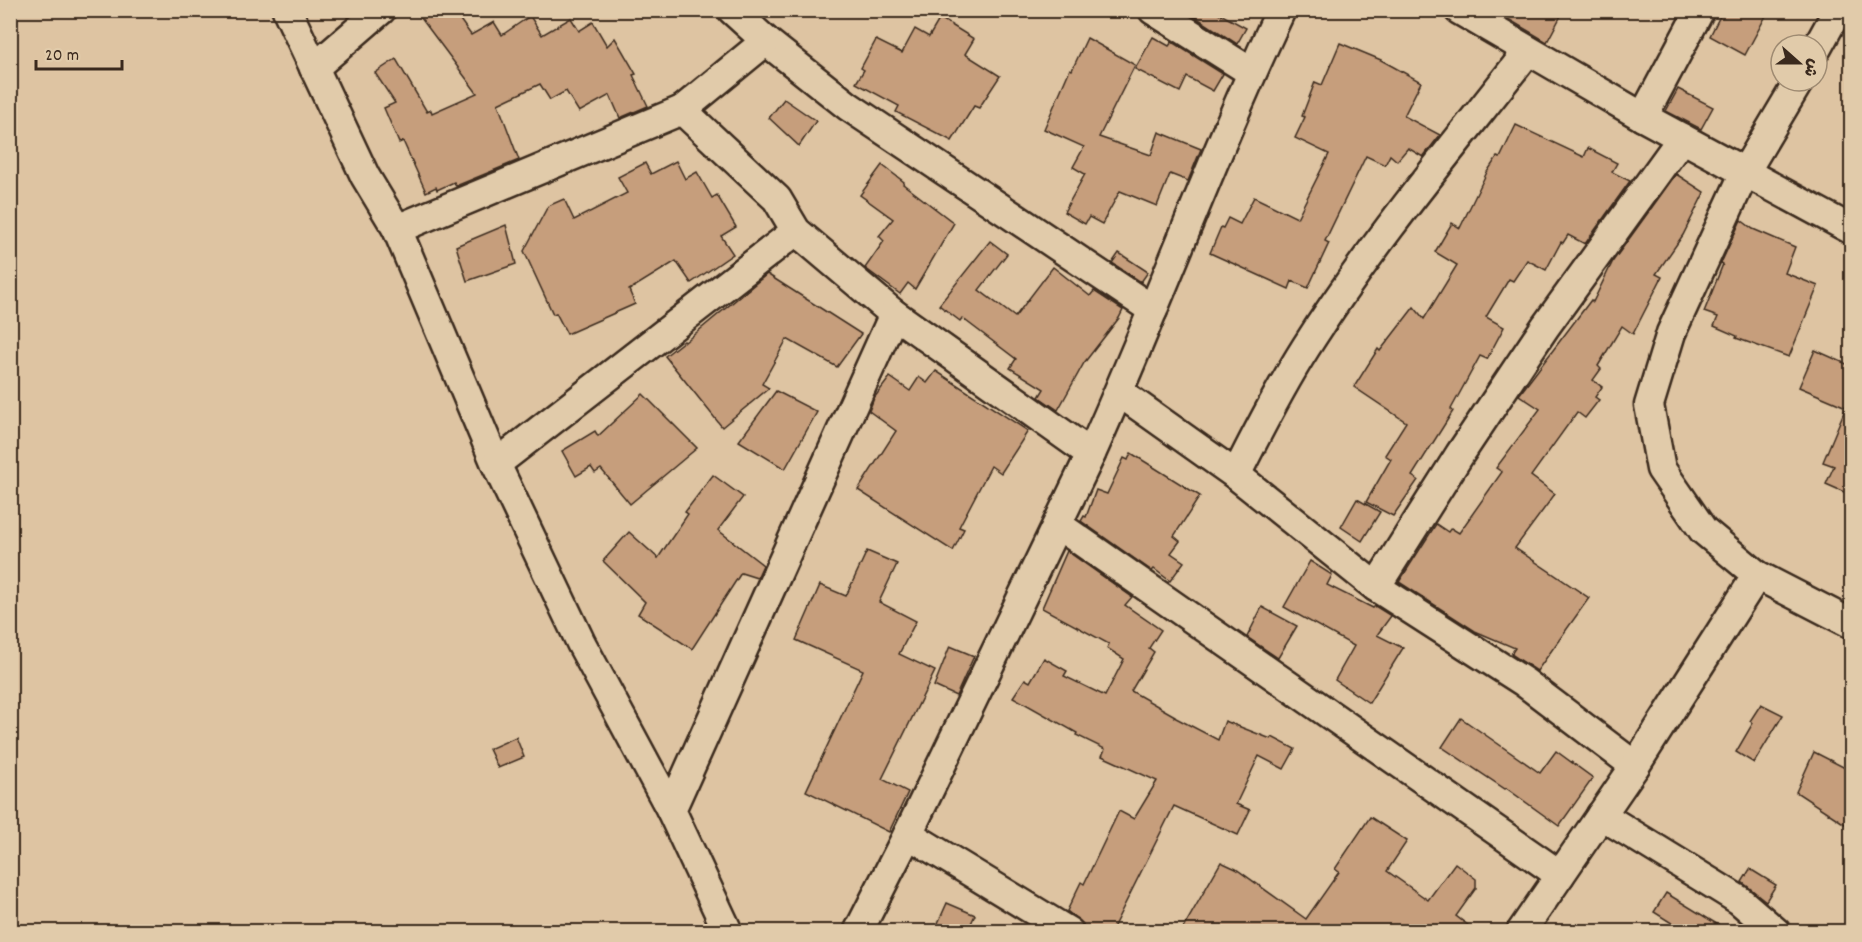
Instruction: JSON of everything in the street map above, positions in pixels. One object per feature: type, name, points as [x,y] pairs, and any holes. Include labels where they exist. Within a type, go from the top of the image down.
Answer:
[{"type":"street","points":[[287,10],[365,176],[397,229],[496,464],[581,643],[671,810],[728,932]]},
{"type":"street","points":[[314,68],[381,10]]},
{"type":"street","points":[[732,10],[766,41],[848,106],[1153,310]]},
{"type":"street","points":[[1154,10],[1251,72]]},
{"type":"street","points":[[858,932],[1058,525],[1119,392],[1251,72],[1281,10]]},
{"type":"street","points":[[1459,10],[1643,117],[1851,230]]},
{"type":"street","points":[[1643,117],[1700,10]]},
{"type":"street","points":[[1825,33],[1838,10]]},
{"type":"street","points":[[397,229],[681,111],[766,41]]},
{"type":"street","points":[[1236,475],[1307,346],[1409,203],[1528,51]]},
{"type":"street","points":[[1792,93],[1745,172],[1671,333],[1648,405],[1661,470],[1702,530],[1757,575],[1851,624]]},
{"type":"street","points":[[681,111],[777,199],[796,231],[894,314],[1090,454]]},
{"type":"street","points":[[1376,587],[1460,454],[1545,327],[1682,138]]},
{"type":"street","points":[[496,464],[796,231]]},
{"type":"street","points":[[671,810],[894,314]]},
{"type":"street","points":[[1119,392],[1236,475],[1376,587],[1524,682],[1635,766]]},
{"type":"street","points":[[1058,525],[1560,875]]},
{"type":"street","points":[[1521,932],[1635,766],[1757,575]]},
{"type":"street","points":[[1601,815],[1739,900],[1776,932]]},
{"type":"street","points":[[908,834],[1069,932]]},
{"type":"building","points":[[415,10],[453,10],[471,35],[494,22],[502,35],[530,16],[542,35],[571,18],[579,31],[593,22],[607,46],[615,38],[636,74],[633,75],[648,106],[620,118],[610,95],[579,112],[566,91],[550,100],[540,84],[498,104],[519,160],[456,186],[454,182],[437,190],[436,187],[426,192],[403,141],[399,143],[384,108],[395,103],[375,73],[396,59],[427,112],[431,110],[432,113],[477,93]]},
{"type":"building","points":[[1193,10],[1213,10],[1246,28],[1237,44],[1191,14]]},
{"type":"building","points":[[1493,10],[1564,10],[1547,42]]},
{"type":"building","points":[[1723,10],[1769,10],[1745,55],[1710,36]]},
{"type":"building","points":[[940,18],[974,39],[965,54],[1000,76],[979,108],[974,106],[952,141],[896,112],[899,106],[856,83],[876,40],[902,53],[915,29],[929,37]]},
{"type":"building","points":[[1153,37],[1169,46],[1172,42],[1223,74],[1213,91],[1187,77],[1180,92],[1135,69]]},
{"type":"building","points":[[1087,38],[1135,65],[1099,137],[1151,155],[1159,132],[1201,149],[1188,181],[1170,174],[1157,206],[1120,191],[1102,224],[1089,217],[1085,224],[1064,212],[1085,174],[1073,167],[1084,147],[1044,129],[1070,69],[1072,70]]},
{"type":"building","points":[[1340,43],[1381,60],[1421,82],[1404,116],[1440,135],[1423,157],[1408,148],[1397,161],[1390,155],[1385,165],[1366,156],[1325,241],[1329,243],[1308,288],[1292,281],[1289,289],[1210,253],[1221,227],[1223,228],[1228,218],[1240,224],[1254,197],[1297,218],[1329,154],[1295,138],[1305,117],[1302,116],[1315,82],[1322,85]]},
{"type":"building","points":[[1678,89],[1713,107],[1701,129],[1666,111]]},
{"type":"building","points":[[784,99],[816,121],[799,146],[769,118]]},
{"type":"building","points":[[1516,125],[1584,157],[1588,148],[1617,163],[1612,172],[1630,181],[1585,244],[1568,235],[1563,243],[1561,242],[1546,270],[1527,260],[1513,281],[1509,279],[1486,317],[1504,327],[1487,359],[1480,356],[1451,409],[1453,411],[1412,476],[1418,480],[1393,516],[1366,502],[1391,459],[1385,455],[1406,422],[1354,387],[1378,349],[1380,351],[1414,307],[1424,319],[1457,265],[1435,252],[1452,223],[1460,228],[1487,172],[1497,157],[1500,158]]},
{"type":"building","points":[[676,161],[685,179],[697,172],[712,198],[717,195],[736,227],[721,236],[733,254],[691,283],[676,261],[629,290],[635,304],[567,334],[556,313],[553,314],[524,251],[548,206],[564,199],[574,220],[627,193],[618,177],[645,163],[651,174]]},
{"type":"building","points":[[882,165],[954,223],[915,289],[908,283],[900,294],[865,268],[884,241],[879,236],[893,219],[860,195]]},
{"type":"building","points":[[1676,174],[1704,192],[1703,195],[1683,235],[1656,274],[1662,277],[1633,334],[1622,326],[1598,366],[1601,369],[1593,380],[1602,387],[1595,397],[1599,400],[1585,418],[1577,412],[1531,476],[1555,494],[1515,548],[1589,598],[1537,671],[1511,654],[1515,648],[1475,631],[1399,582],[1436,524],[1448,532],[1451,528],[1459,533],[1502,472],[1496,468],[1540,409],[1519,395],[1591,300],[1593,302],[1613,261]]},
{"type":"building","points":[[1741,220],[1753,229],[1795,247],[1785,273],[1818,286],[1789,357],[1736,338],[1737,336],[1714,326],[1718,317],[1704,312],[1723,264],[1721,263]]},
{"type":"building","points":[[506,225],[516,264],[467,281],[456,246]]},
{"type":"building","points":[[990,241],[1007,254],[979,290],[1015,317],[1053,267],[1090,296],[1094,291],[1123,310],[1084,363],[1058,410],[1039,397],[1044,389],[1010,368],[1016,359],[962,318],[960,321],[939,305]]},
{"type":"building","points":[[1119,253],[1148,272],[1141,282],[1112,263]]},
{"type":"building","points":[[767,274],[861,334],[837,367],[787,339],[762,384],[769,388],[722,427],[665,356]]},
{"type":"building","points":[[1815,350],[1851,366],[1851,495],[1826,484],[1834,466],[1823,462],[1846,407],[1799,387]]},
{"type":"building","points":[[936,371],[1028,431],[1001,473],[991,466],[959,527],[964,529],[953,551],[858,490],[896,431],[869,411],[874,398],[890,377],[910,391],[919,377],[927,383]]},
{"type":"building","points":[[776,391],[817,412],[785,469],[739,441]]},
{"type":"building","points":[[643,394],[697,448],[630,504],[601,469],[595,473],[591,467],[576,476],[562,451],[595,431],[598,436]]},
{"type":"building","points":[[1131,453],[1200,496],[1174,536],[1180,541],[1171,553],[1184,562],[1170,581],[1081,521],[1084,516],[1086,517],[1096,490],[1107,494],[1124,458],[1128,460]]},
{"type":"building","points":[[713,475],[743,497],[718,530],[763,565],[757,578],[741,573],[692,649],[638,614],[645,602],[603,561],[629,532],[658,558],[688,514],[685,512]]},
{"type":"building","points":[[1357,499],[1380,512],[1362,541],[1341,527]]},
{"type":"building","points":[[867,551],[897,564],[879,602],[916,621],[899,654],[935,671],[882,779],[908,792],[889,832],[806,791],[863,670],[796,640],[820,585],[846,596]]},
{"type":"building","points":[[1067,551],[1132,597],[1125,605],[1161,630],[1149,648],[1154,652],[1131,691],[1218,740],[1225,721],[1271,739],[1272,737],[1295,749],[1284,769],[1259,756],[1236,804],[1250,810],[1238,835],[1174,806],[1111,932],[1085,932],[1083,924],[1067,911],[1081,882],[1084,884],[1119,811],[1134,819],[1157,781],[1102,756],[1105,749],[1076,735],[1077,733],[1013,697],[1025,679],[1030,682],[1044,658],[1067,671],[1064,676],[1105,696],[1124,659],[1107,648],[1109,644],[1042,608]]},
{"type":"building","points":[[1310,561],[1332,575],[1327,585],[1373,608],[1375,606],[1391,616],[1377,635],[1403,648],[1369,703],[1335,680],[1354,646],[1284,607]]},
{"type":"building","points":[[1262,607],[1297,626],[1278,658],[1247,637]]},
{"type":"building","points":[[950,646],[974,656],[956,696],[934,686]]},
{"type":"building","points":[[1761,704],[1783,715],[1754,763],[1736,752],[1753,723],[1750,721]]},
{"type":"building","points":[[1461,718],[1540,773],[1556,751],[1593,778],[1559,826],[1506,788],[1442,747]]},
{"type":"building","points":[[516,737],[524,757],[498,768],[489,749]]},
{"type":"building","points":[[1814,752],[1851,771],[1851,828],[1796,792]]},
{"type":"building","points":[[1370,817],[1407,841],[1387,871],[1428,900],[1455,863],[1476,879],[1476,888],[1456,916],[1477,932],[1181,932],[1221,862],[1236,869],[1306,919],[1339,872],[1335,869]]},
{"type":"building","points":[[1750,869],[1776,885],[1766,901],[1742,882]]},
{"type":"building","points":[[1666,893],[1730,932],[1686,932],[1654,912]]},
{"type":"building","points":[[947,903],[975,915],[967,932],[934,932]]}]
